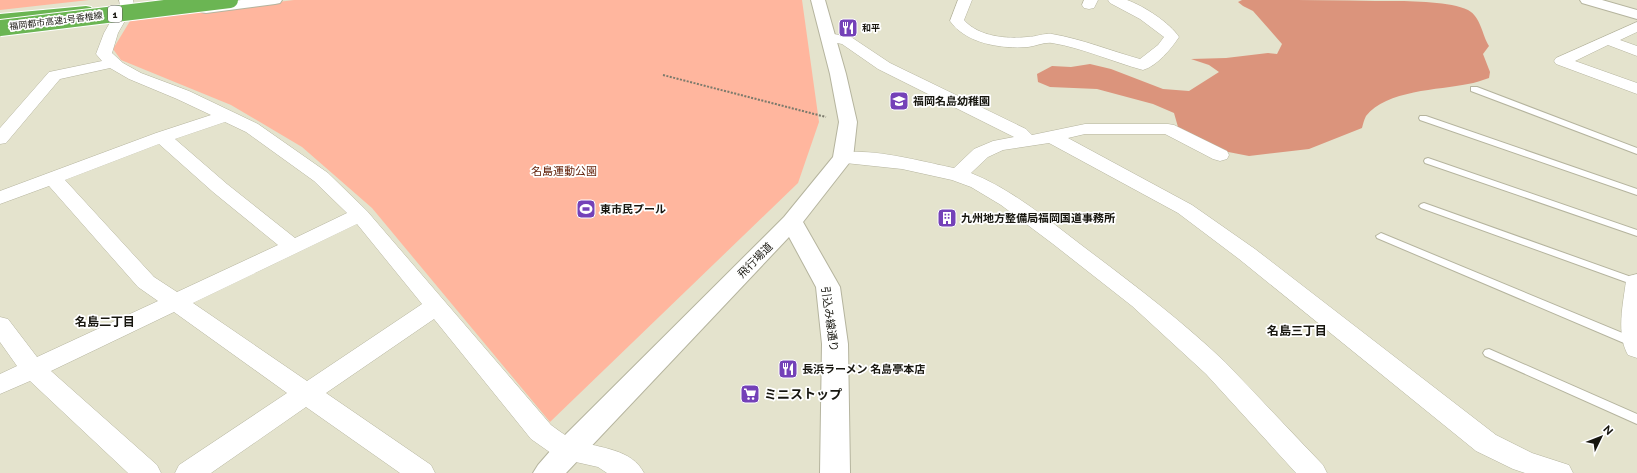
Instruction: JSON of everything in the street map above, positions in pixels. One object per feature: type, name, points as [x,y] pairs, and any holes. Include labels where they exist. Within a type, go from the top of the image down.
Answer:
[{"type":"highway","name":"福岡都市高速1号香椎線","points":[[0,22],[187,0]]},
{"type":"highway","name":"福岡都市高速1号香椎線","points":[[0,28],[230,0]]},
{"type":"highway","points":[[0,18],[86,10]]},
{"type":"highway","points":[[0,35],[118,12]]},
{"type":"street","points":[[118,12],[173,0]]},
{"type":"street","points":[[0,22],[86,10],[118,12],[275,0]]},
{"type":"street","points":[[818,0],[838,74],[848,122],[843,158],[863,158],[958,175],[978,183],[1008,201],[1140,301],[1215,368],[1313,473]]},
{"type":"street","points":[[965,0],[957,20],[961,27],[975,34],[994,40],[1012,43],[1050,38],[1143,65],[1163,48],[1172,37],[1165,29],[1148,17],[1119,2]]},
{"type":"street","points":[[1119,2],[1140,0]]},
{"type":"street","points":[[1587,0],[1637,15]]},
{"type":"street","points":[[118,12],[104,54],[113,63],[135,76],[183,95],[252,128],[321,177],[360,215],[541,432],[568,450],[605,458],[630,473]]},
{"type":"street","points":[[1637,26],[1562,61],[1637,89]]},
{"type":"street","points":[[828,37],[846,40],[884,66],[1020,134],[1027,140]]},
{"type":"street","points":[[1607,40],[1637,51]]},
{"type":"street","points":[[0,139],[55,75],[113,63]]},
{"type":"street","points":[[0,198],[162,137],[226,115]]},
{"type":"street","points":[[958,175],[981,153],[999,145],[1052,137],[1085,129],[1168,129],[1220,155]]},
{"type":"street","points":[[162,137],[220,188],[293,247]]},
{"type":"street","points":[[1052,137],[1185,209],[1247,254],[1486,443],[1523,461],[1559,473]]},
{"type":"street","name":"飛行場道","points":[[548,473],[568,450],[792,222],[843,158]]},
{"type":"street","points":[[52,178],[146,282],[420,473]]},
{"type":"street","points":[[0,385],[360,215]]},
{"type":"street","name":"引込み線通り","points":[[792,222],[828,287],[836,344],[835,473]]},
{"type":"street","points":[[1637,282],[1633,321],[1637,346]]},
{"type":"street","points":[[189,473],[436,306]]},
{"type":"street","points":[[0,325],[33,369],[147,473]]},
{"type":"lane","points":[[1474,89],[1637,151]]},
{"type":"lane","points":[[1423,118],[1637,192]]},
{"type":"lane","points":[[1428,161],[1637,233]]},
{"type":"lane","points":[[1424,206],[1637,282]]},
{"type":"lane","points":[[1381,236],[1637,346]]},
{"type":"lane","points":[[1489,353],[1637,420]]},
{"type":"path","points":[[663,75],[848,122]]},
{"type":"green space","points":[[0,0],[89,0],[0,10]]},
{"type":"green space","name":"名島運動公園","points":[[294,0],[802,0],[819,122],[798,183],[550,422],[372,208],[302,147],[231,105],[121,60],[113,49],[130,21]]},
{"type":"shaded area","points":[[1242,0],[1409,1],[1448,4],[1459,7],[1472,13],[1479,22],[1489,46],[1483,54],[1490,72],[1489,78],[1471,84],[1414,92],[1386,101],[1375,107],[1366,116],[1362,128],[1309,149],[1249,156],[1218,150],[1180,134],[1174,113],[1153,104],[1097,89],[1050,87],[1038,82],[1037,74],[1052,66],[1071,67],[1090,64],[1111,69],[1163,89],[1189,91],[1219,72],[1209,65],[1191,59],[1226,58],[1268,53],[1277,54],[1282,44],[1253,11],[1238,2]]},
{"type":"place","name":"和平","points":[[848,28]]},
{"type":"place","name":"福岡名島幼稚園","points":[[899,101]]},
{"type":"place","name":"東市民プール","points":[[586,209]]},
{"type":"place","name":"九州地方整備局福岡国道事務所","points":[[947,218]]},
{"type":"place","name":"長浜ラーメン 名島亭本店","points":[[788,369]]},
{"type":"place","name":"ミニストップ","points":[[750,394]]},
{"type":"district","name":"名島二丁目","points":[[105,322]]},
{"type":"district","name":"名島三丁目","points":[[1297,331]]}]
